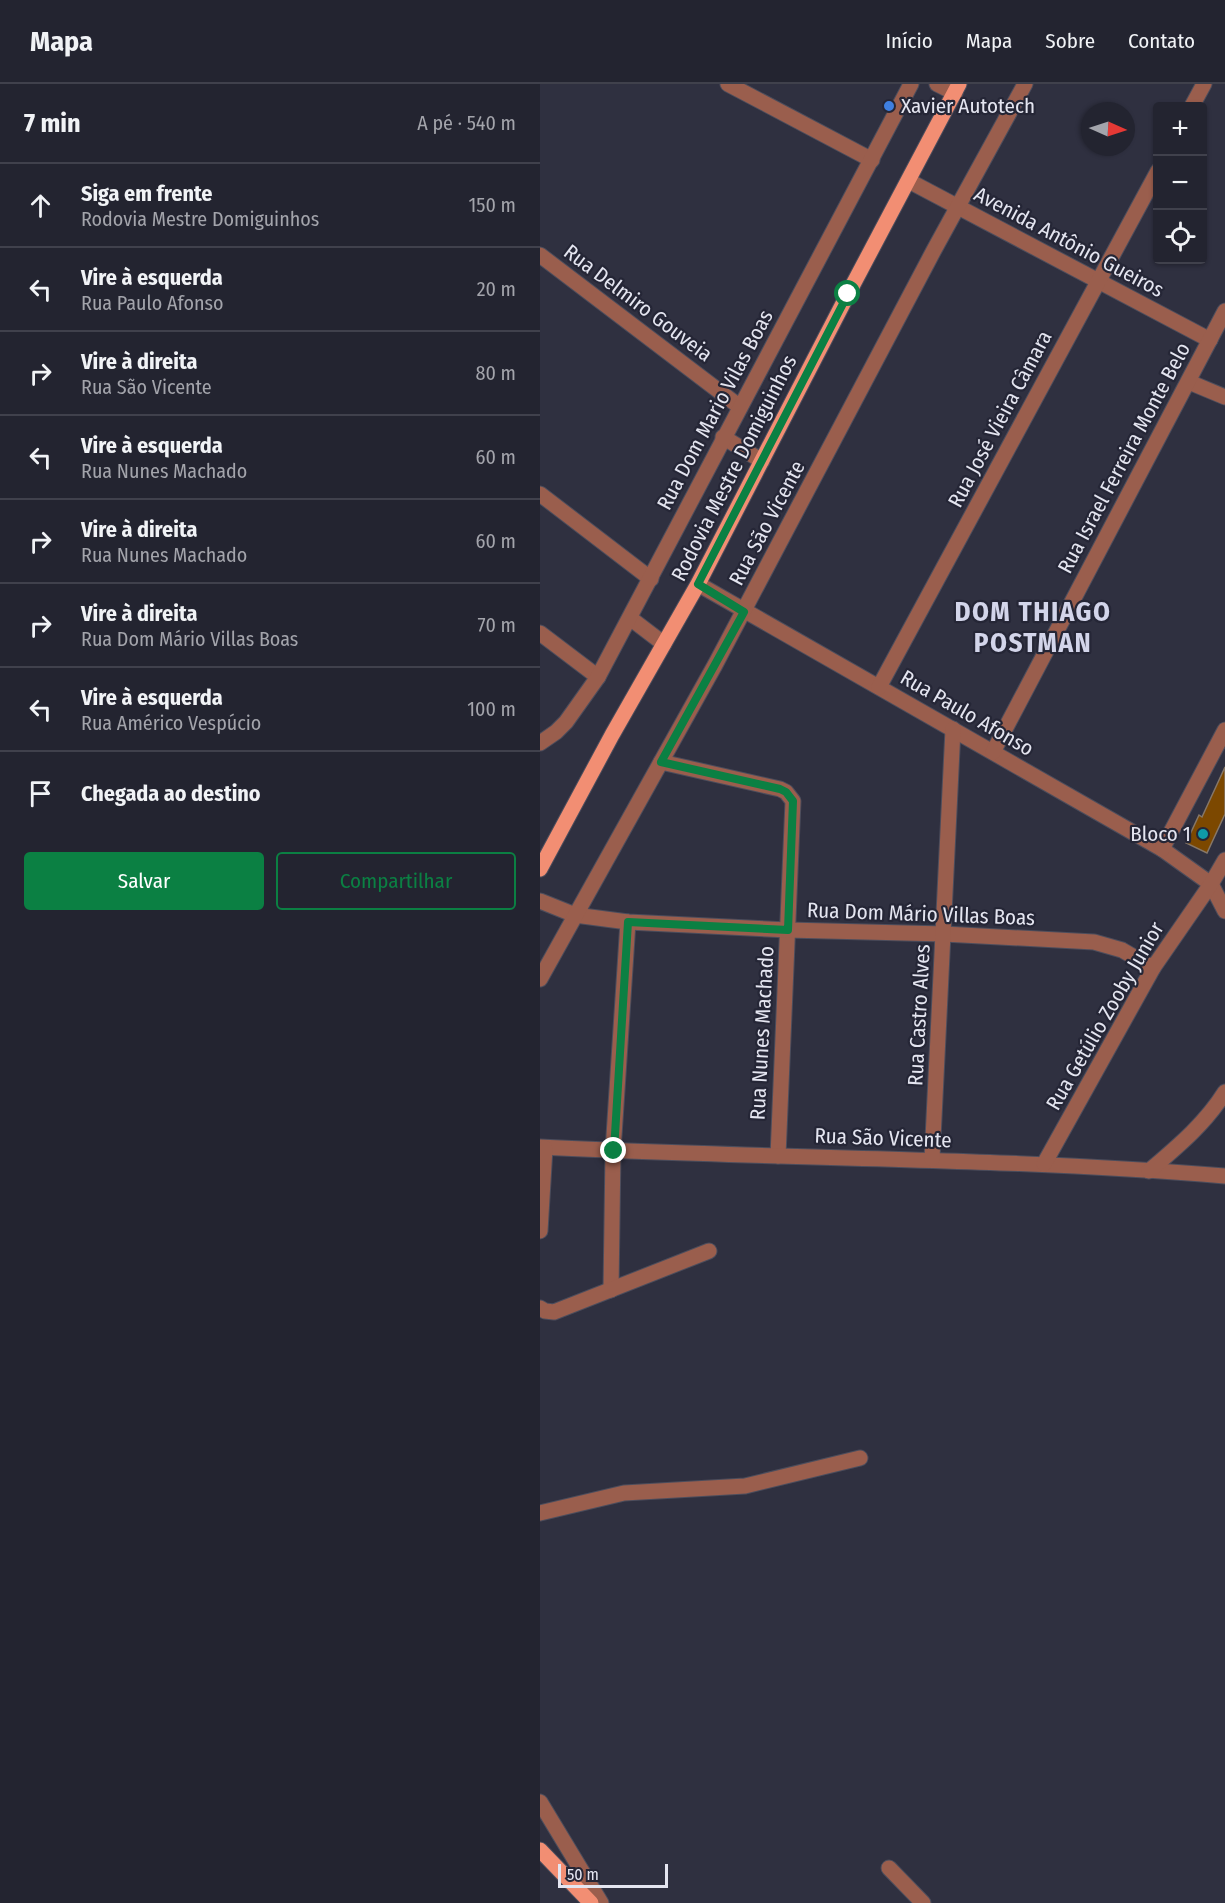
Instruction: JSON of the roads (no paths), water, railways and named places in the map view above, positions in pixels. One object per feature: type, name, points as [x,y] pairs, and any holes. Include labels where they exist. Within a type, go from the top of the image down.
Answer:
[{"type":"main road","name":"Rodovia Mestre Domiguinhos","points":[[540,869],[698,584],[842,304],[957,88]]},
{"type":"main road","points":[[540,1850],[591,1903]]},
{"type":"street","points":[[728,84],[872,160]]},
{"type":"street","name":"Rua Dom Mario Vilas Boas","points":[[540,742],[556,732],[566,722],[598,677],[911,84]]},
{"type":"street","points":[[937,84],[957,88]]},
{"type":"street","name":"Rua São Vicente","points":[[540,979],[744,612],[1024,84]]},
{"type":"street","points":[[1194,102],[1204,84]]},
{"type":"street","name":"Rua José Vieira Câmara","points":[[879,687],[1153,180]]},
{"type":"street","name":"Avenida Antônio Gueiros","points":[[909,181],[1210,340]]},
{"type":"street","name":"Rua Delmiro Gouveia","points":[[540,255],[740,406]]},
{"type":"street","name":"Rua Israel Ferreira Monte Belo","points":[[993,752],[1225,310]]},
{"type":"street","points":[[1189,382],[1225,397]]},
{"type":"street","points":[[723,437],[762,461]]},
{"type":"street","points":[[540,494],[651,579]]},
{"type":"street","name":"Rua Paulo Afonso","points":[[698,584],[1162,849],[1211,884]]},
{"type":"street","points":[[630,618],[664,644]]},
{"type":"street","points":[[540,633],[598,677]]},
{"type":"street","name":"Rua Castro Alves","points":[[932,1159],[953,729]]},
{"type":"street","points":[[1162,849],[1225,730]]},
{"type":"street","name":"Rua Nunes Machado","points":[[661,762],[780,789],[793,801],[778,1156]]},
{"type":"street","name":"Rua Getúlio Zooby Junior","points":[[1044,1164],[1153,968],[1225,860]]},
{"type":"street","points":[[1211,884],[1225,911]]},
{"type":"street","name":"Rua Dom Mário Villas Boas","points":[[540,901],[575,915],[628,922],[1094,942],[1122,950],[1153,968]]},
{"type":"street","points":[[610,1290],[614,1151],[628,922]]},
{"type":"street","points":[[1149,1171],[1189,1137],[1216,1107],[1225,1092]]},
{"type":"street","points":[[540,1232],[543,1148]]},
{"type":"street","name":"Rua São Vicente","points":[[543,1148],[932,1159],[1225,1176]]},
{"type":"street","points":[[540,1308],[545,1311],[554,1311],[709,1251]]},
{"type":"street","points":[[540,1513],[624,1493],[745,1486],[860,1458]]},
{"type":"street","points":[[540,1802],[601,1903]]},
{"type":"street","points":[[889,1868],[923,1903]]},
{"type":"place","name":"Xavier Autotech","points":[[889,106]]},
{"type":"place","name":"Bloco 1","points":[[1203,834]]},
{"type":"district","name":"DOM THIAGO POSTMAN","points":[[1033,628]]}]
